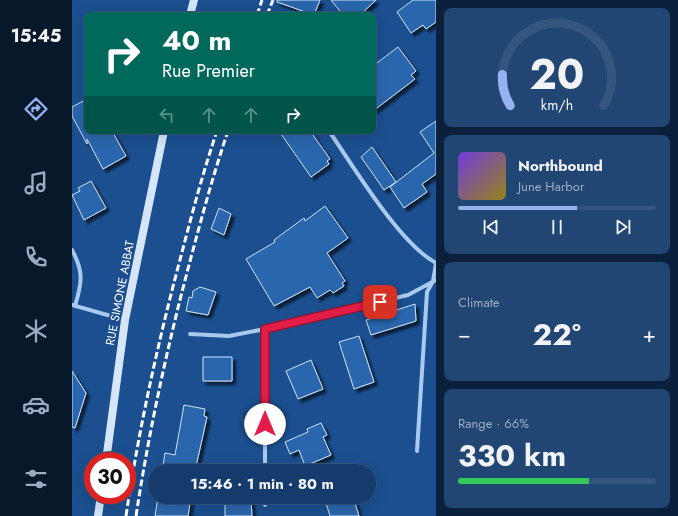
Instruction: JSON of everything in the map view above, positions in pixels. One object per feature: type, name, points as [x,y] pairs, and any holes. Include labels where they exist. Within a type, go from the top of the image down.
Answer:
[{"type":"main road","points":[[191,12],[194,0]]},
{"type":"main road","name":"RUE SIMONE ABBAT","points":[[107,452],[126,320],[163,134]]},
{"type":"main road","points":[[98,516],[100,504]]},
{"type":"street","points":[[331,134],[390,218],[424,257],[436,263],[434,280],[427,292],[417,451]]},
{"type":"street","points":[[72,250],[80,264],[81,287],[74,305],[126,320]]},
{"type":"street","points":[[190,334],[229,336],[265,329],[408,295],[434,280]]},
{"type":"street","points":[[265,329],[265,464]]},
{"type":"building","points":[[277,0],[320,0],[315,12],[305,12],[277,2]]},
{"type":"building","points":[[331,0],[376,0],[363,12],[341,12]]},
{"type":"building","points":[[413,0],[436,0],[436,22],[426,29],[423,25],[411,33],[397,12]]},
{"type":"building","points":[[398,47],[416,71],[411,75],[415,79],[376,109],[376,64]]},
{"type":"building","points":[[84,101],[84,134],[114,134],[126,156],[103,169],[87,139],[87,144],[72,116],[72,107]]},
{"type":"building","points":[[436,121],[436,174],[422,184],[427,192],[404,208],[390,187],[434,153],[420,132]]},
{"type":"building","points":[[281,134],[312,134],[330,159],[327,161],[329,164],[311,177]]},
{"type":"building","points":[[372,147],[396,182],[384,190],[361,157]]},
{"type":"building","points":[[91,181],[106,208],[84,220],[72,195],[80,191],[78,188]]},
{"type":"building","points":[[325,206],[348,238],[327,253],[345,281],[342,283],[344,286],[333,293],[330,290],[317,298],[310,287],[274,306],[246,259],[275,242],[274,240],[304,218],[305,221]]},
{"type":"building","points":[[219,208],[231,214],[224,235],[211,229]]},
{"type":"building","points":[[200,287],[216,292],[208,315],[186,311],[189,297],[192,298],[193,291]]},
{"type":"building","points":[[415,304],[416,321],[371,335],[366,320]]},
{"type":"building","points":[[359,336],[374,382],[354,389],[339,342]]},
{"type":"building","points":[[203,357],[232,357],[232,381],[203,381]]},
{"type":"building","points":[[311,360],[323,389],[298,399],[286,371]]},
{"type":"building","points":[[72,371],[86,393],[75,428],[72,427]]},
{"type":"building","points":[[184,405],[205,409],[204,416],[207,417],[197,464],[163,464],[165,453],[175,455]]},
{"type":"building","points":[[321,423],[327,435],[323,437],[331,455],[310,464],[304,464],[299,450],[290,454],[285,442],[308,432],[307,429]]},
{"type":"building","points":[[157,504],[190,504],[188,516],[155,516]]},
{"type":"building","points":[[225,504],[251,504],[252,516],[225,516]]},
{"type":"building","points":[[326,504],[355,504],[359,516],[330,516]]},
{"type":"railway","points":[[258,12],[262,0]]},
{"type":"railway","points":[[268,12],[273,0]]},
{"type":"railway","points":[[126,516],[143,418],[165,321],[194,209],[216,134]]},
{"type":"railway","points":[[136,516],[159,390],[173,327],[203,214],[227,134]]},
{"type":"route","points":[[265,424],[265,329],[380,302]]}]
